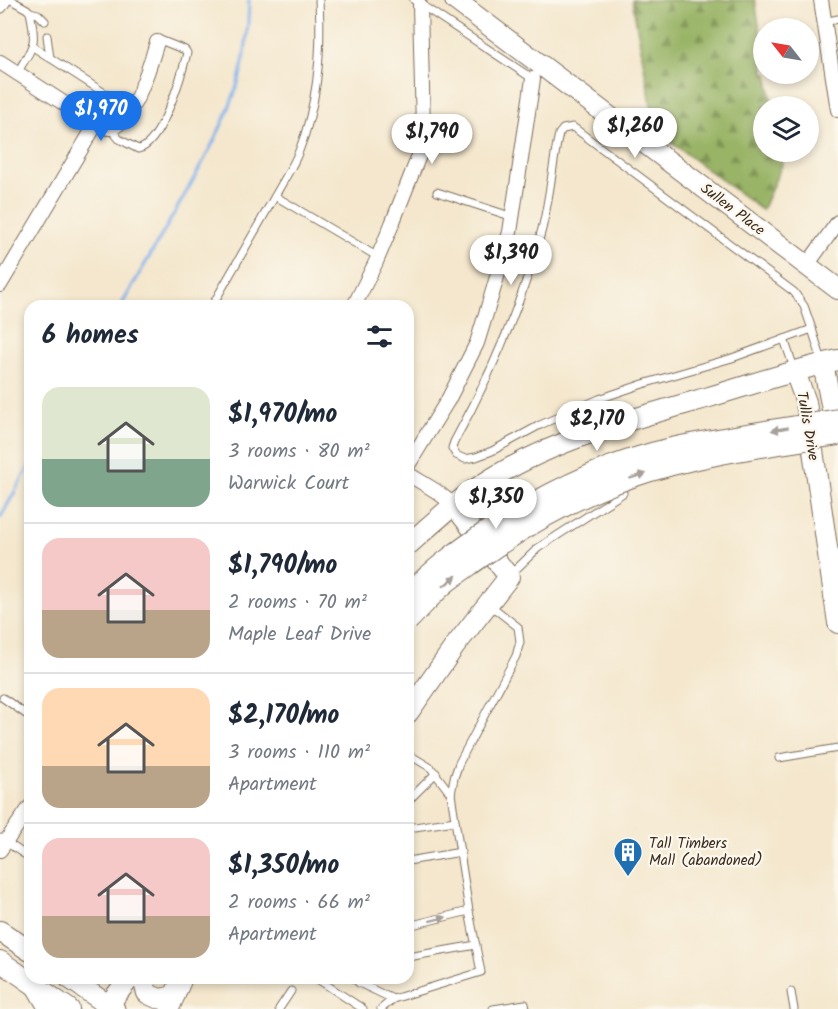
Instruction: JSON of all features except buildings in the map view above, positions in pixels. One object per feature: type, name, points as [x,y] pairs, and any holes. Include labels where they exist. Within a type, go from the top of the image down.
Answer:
[{"type":"main road","points":[[36,985],[50,1009]]},
{"type":"street","points":[[0,6],[4,0]]},
{"type":"street","name":"Sullen Place","points":[[455,0],[838,289]]},
{"type":"street","points":[[821,0],[831,21],[838,110]]},
{"type":"street","points":[[357,300],[378,257],[420,153],[423,129],[417,2]]},
{"type":"street","points":[[0,62],[103,126],[122,122],[131,110],[157,42]]},
{"type":"street","points":[[414,455],[448,400],[477,343],[510,232],[533,79]]},
{"type":"street","points":[[0,285],[103,126]]},
{"type":"street","points":[[807,265],[838,222]]},
{"type":"street","points":[[414,540],[454,505],[494,477],[559,446],[624,422],[830,362]]},
{"type":"street","name":"Tullis Drive","points":[[830,362],[838,436]]},
{"type":"street","name":"Tullis Drive","points":[[795,372],[806,402],[838,623]]},
{"type":"street","points":[[414,589],[443,562],[514,514],[569,484],[621,463],[670,448],[838,419]]},
{"type":"street","points":[[414,615],[456,575],[544,516],[582,497],[633,476],[689,461],[838,436]]},
{"type":"street","points":[[414,478],[454,505],[509,577],[455,646],[414,704]]},
{"type":"street","points":[[2,843],[24,815]]},
{"type":"street","points":[[0,931],[24,947]]},
{"type":"street","points":[[0,962],[24,977]]},
{"type":"street","points":[[77,984],[109,1008],[126,984]]},
{"type":"street","points":[[144,984],[147,993],[156,999],[175,994]]},
{"type":"street","points":[[36,985],[69,1009]]},
{"type":"lane","points":[[11,0],[30,12],[38,14],[45,21]]},
{"type":"lane","points":[[215,300],[299,152],[315,97],[321,29],[319,0]]},
{"type":"lane","points":[[417,2],[533,79]]},
{"type":"lane","points":[[17,73],[33,47],[35,39],[30,12]]},
{"type":"lane","points":[[47,36],[50,58]]},
{"type":"lane","points":[[103,126],[119,138],[141,149],[148,145],[161,125],[177,88],[187,53],[185,50],[160,40],[157,42]]},
{"type":"lane","points":[[33,47],[131,110]]},
{"type":"lane","name":"Tullis Drive","points":[[795,372],[784,339],[732,358],[599,399],[476,457],[465,459],[456,455],[452,448],[499,351],[530,268],[542,228],[556,142],[563,129],[573,127],[794,292],[804,306],[812,329],[830,362]]},
{"type":"lane","points":[[437,192],[513,217]]},
{"type":"lane","points":[[275,196],[378,257]]},
{"type":"lane","points":[[784,339],[812,329]]},
{"type":"lane","points":[[509,577],[538,548],[623,493]]},
{"type":"lane","points":[[381,1009],[393,999],[481,972],[451,794],[459,763],[516,657],[519,642],[518,627],[488,603]]},
{"type":"lane","points":[[3,698],[24,713]]},
{"type":"lane","points":[[779,758],[838,747]]},
{"type":"lane","points":[[414,758],[431,768],[451,794]]},
{"type":"lane","points":[[414,795],[436,773]]},
{"type":"lane","points":[[414,827],[455,821]]},
{"type":"lane","points":[[2,843],[24,855]]},
{"type":"lane","points":[[414,860],[460,852]]},
{"type":"lane","points":[[414,925],[469,911]]},
{"type":"lane","points":[[414,956],[476,945]]},
{"type":"lane","points":[[325,984],[363,1009]]},
{"type":"lane","points":[[362,984],[393,999]]},
{"type":"lane","points":[[279,1009],[291,991]]},
{"type":"lane","points":[[791,992],[795,1009]]},
{"type":"lane","points":[[493,1009],[525,1004],[526,1009]]},
{"type":"green space","points":[[632,0],[755,0],[758,18],[753,18],[753,84],[769,84],[771,96],[753,96],[753,162],[782,162],[782,165],[762,210],[656,131]]},
{"type":"waterway","points":[[124,300],[213,144],[226,115],[243,65],[249,0]]},
{"type":"waterway","points":[[0,518],[24,476]]},
{"type":"place","name":"Tall Timbers Mall (abandoned)","points":[[628,878]]}]
